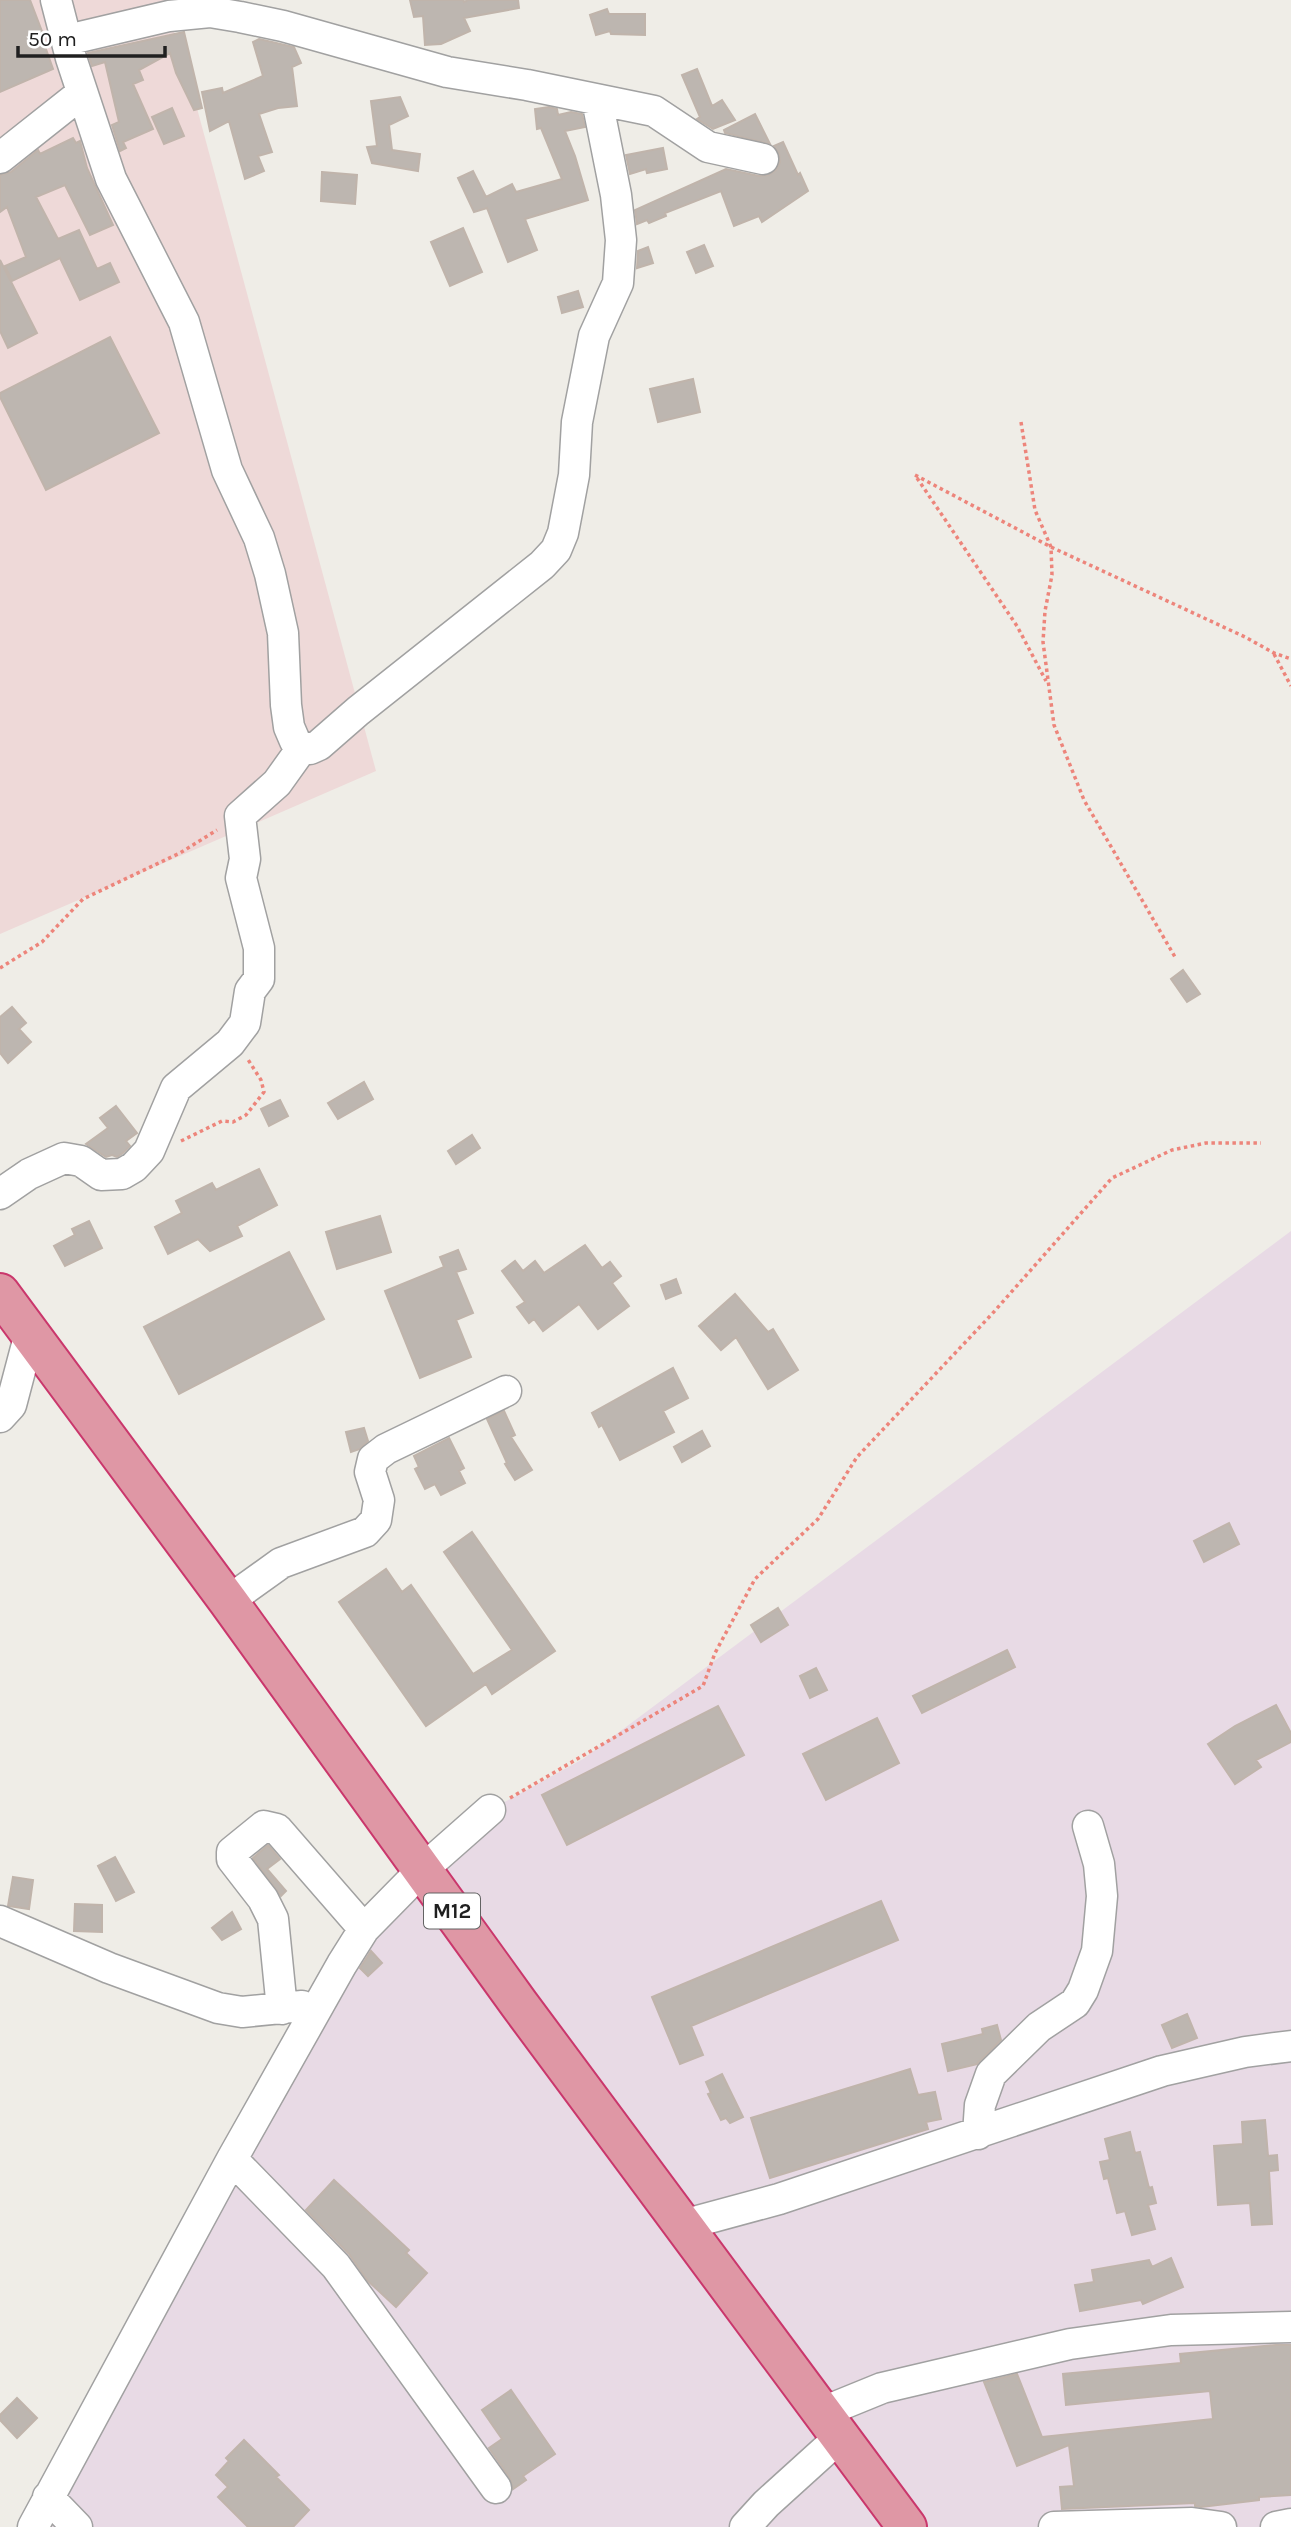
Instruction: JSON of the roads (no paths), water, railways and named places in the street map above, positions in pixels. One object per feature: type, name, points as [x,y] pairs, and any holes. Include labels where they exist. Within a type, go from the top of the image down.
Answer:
[{"type":"highway","name":"M12","points":[[0,1293],[907,2527]]},
{"type":"street","points":[[56,0],[82,93],[111,179],[184,322],[227,470],[258,538],[275,594],[283,633],[289,727],[295,741],[302,748],[310,749],[319,745],[542,565],[556,550],[563,533],[574,475],[577,422],[594,336],[618,283],[621,240],[597,100]]},
{"type":"street","points":[[67,40],[169,16],[210,12],[282,26],[447,72],[654,111],[708,147],[763,159]]},
{"type":"street","points":[[0,158],[82,93]]},
{"type":"street","points":[[0,1194],[29,1174],[64,1158],[81,1161],[102,1175],[122,1174],[134,1167],[149,1151],[176,1088],[234,1038],[245,1023],[250,991],[259,979],[259,948],[241,878],[245,859],[240,816],[277,783],[302,748]]},
{"type":"street","points":[[0,1417],[11,1405],[30,1333]]},
{"type":"street","points":[[228,1601],[281,1563],[365,1532],[376,1520],[379,1500],[370,1472],[373,1460],[386,1449],[506,1391]]},
{"type":"street","points":[[33,2527],[232,2159],[364,1929],[422,1870],[490,1810]]},
{"type":"street","points":[[282,2009],[273,1919],[263,1899],[232,1859],[232,1852],[264,1826],[277,1829],[364,1929]]},
{"type":"street","points":[[978,2134],[980,2105],[991,2074],[1039,2027],[1075,2003],[1083,1990],[1097,1951],[1102,1896],[1098,1864],[1088,1826]]},
{"type":"street","points":[[0,1921],[109,1968],[218,2008],[242,2012],[320,2004]]},
{"type":"street","points":[[683,2225],[779,2199],[1162,2071],[1245,2052],[1291,2046]]},
{"type":"street","points":[[232,2159],[336,2266],[496,2488]]},
{"type":"street","points":[[745,2527],[831,2425],[883,2388],[1070,2344],[1171,2330],[1291,2328]]},
{"type":"street","points":[[48,2497],[77,2527]]},
{"type":"street","points":[[1054,2527],[1192,2523],[1221,2527]]},
{"type":"street","points":[[1276,2527],[1291,2524]]}]
